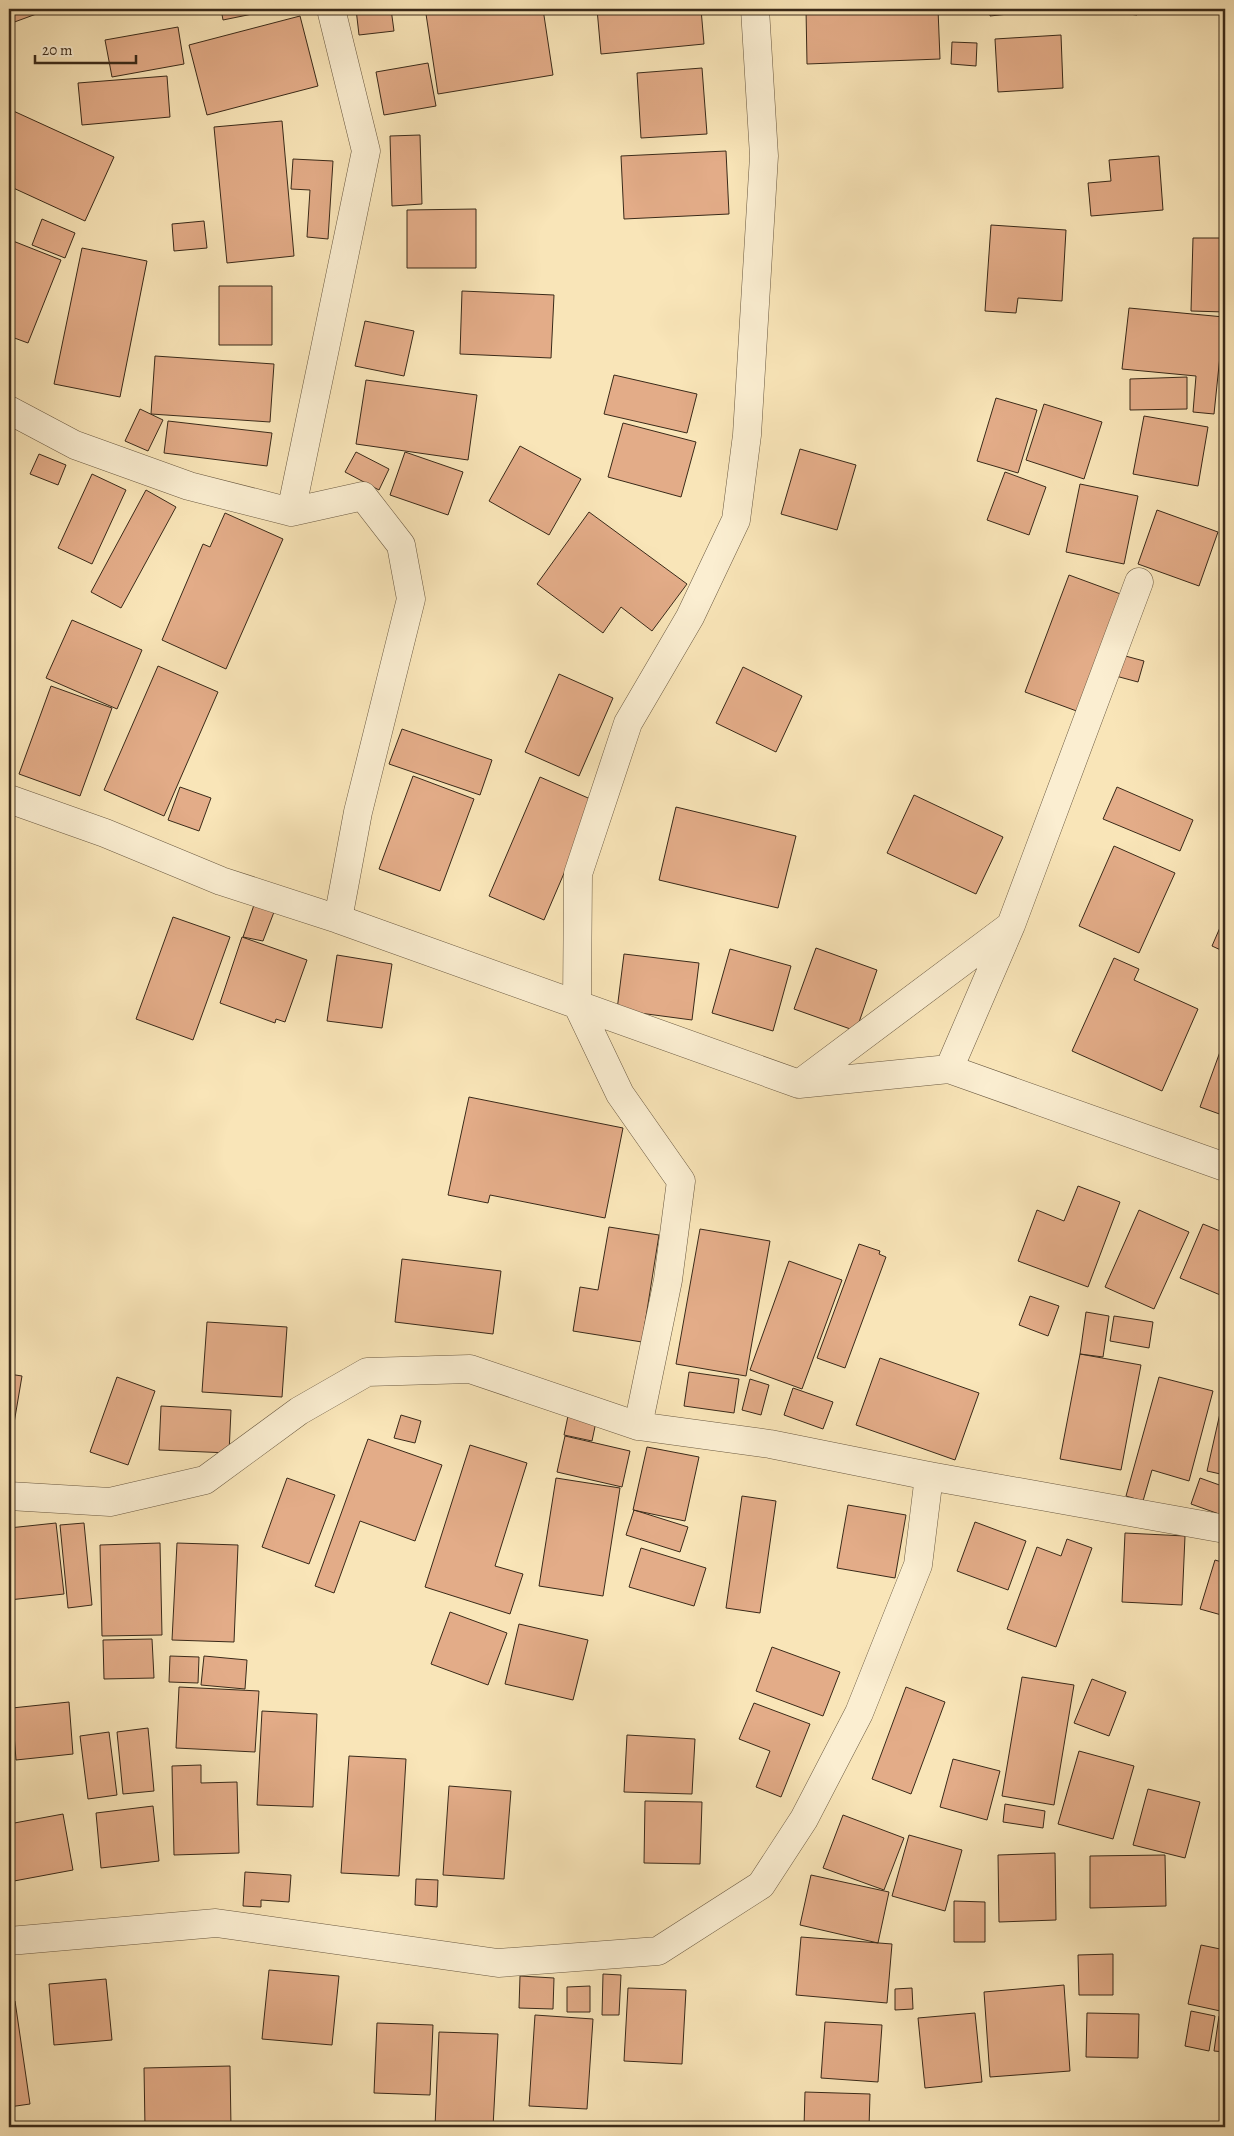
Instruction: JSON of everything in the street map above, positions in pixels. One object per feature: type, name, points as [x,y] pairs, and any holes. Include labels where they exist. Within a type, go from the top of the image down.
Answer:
[{"type":"street","points":[[290,512],[366,151],[331,9]]},
{"type":"street","points":[[638,1426],[668,1280],[681,1181],[620,1094],[578,1004],[578,874],[628,723],[690,617],[736,520],[747,435],[764,156],[755,9]]},
{"type":"street","points":[[9,410],[75,445],[189,486],[290,512],[363,496],[401,545],[411,599],[358,812],[338,919]]},
{"type":"street","points":[[949,1069],[1011,925],[1139,582]]},
{"type":"street","points":[[9,799],[105,833],[221,882],[338,919],[799,1084],[949,1069],[1225,1168]]},
{"type":"street","points":[[799,1084],[1011,925]]},
{"type":"street","points":[[9,1496],[110,1502],[205,1480],[299,1411],[367,1372],[470,1369],[638,1426],[770,1444],[929,1476],[1225,1528]]},
{"type":"street","points":[[9,1941],[216,1923],[498,1963],[658,1952],[761,1886],[804,1819],[859,1713],[918,1565],[929,1476]]},
{"type":"building","points":[[9,9],[50,9],[9,24]]},
{"type":"building","points":[[221,9],[277,9],[223,20]]},
{"type":"building","points":[[356,9],[391,9],[394,31],[359,35]]},
{"type":"building","points":[[459,9],[543,9],[553,75],[438,94],[426,14]]},
{"type":"building","points":[[597,9],[701,9],[704,44],[601,54]]},
{"type":"building","points":[[806,9],[938,9],[940,59],[807,64]]},
{"type":"building","points":[[990,9],[1045,9],[1045,10],[990,16]]},
{"type":"building","points":[[1085,9],[1138,9],[1137,15]]},
{"type":"building","points":[[300,16],[318,86],[207,115],[189,45]]},
{"type":"building","points":[[178,27],[184,64],[112,77],[105,40]]},
{"type":"building","points":[[1061,35],[1063,88],[998,92],[995,39]]},
{"type":"building","points":[[952,42],[977,43],[976,66],[951,64]]},
{"type":"building","points":[[428,63],[436,106],[384,115],[376,72]]},
{"type":"building","points":[[702,68],[707,134],[641,138],[637,73]]},
{"type":"building","points":[[167,76],[170,117],[82,125],[78,83]]},
{"type":"building","points":[[9,109],[114,157],[85,221],[9,186]]},
{"type":"building","points":[[282,121],[294,256],[227,263],[214,127]]},
{"type":"building","points":[[420,135],[422,204],[392,206],[390,136]]},
{"type":"building","points":[[726,151],[729,214],[624,219],[621,156]]},
{"type":"building","points":[[1159,156],[1163,210],[1091,216],[1088,183],[1111,181],[1109,160]]},
{"type":"building","points":[[293,159],[333,161],[328,239],[307,237],[310,190],[291,189]]},
{"type":"building","points":[[476,209],[476,268],[407,268],[407,210]]},
{"type":"building","points":[[42,219],[75,233],[65,258],[32,245]]},
{"type":"building","points":[[204,221],[207,248],[174,251],[172,224]]},
{"type":"building","points":[[991,225],[1066,230],[1062,301],[1018,298],[1016,313],[985,311]]},
{"type":"building","points":[[1193,238],[1225,238],[1225,312],[1191,311]]},
{"type":"building","points":[[13,241],[61,260],[28,343],[9,336],[9,253]]},
{"type":"building","points":[[82,248],[147,261],[120,397],[54,384]]},
{"type":"building","points":[[219,286],[272,286],[272,345],[219,345]]},
{"type":"building","points":[[462,291],[554,295],[551,358],[460,354]]},
{"type":"building","points":[[1129,308],[1224,317],[1214,414],[1193,412],[1196,376],[1122,369]]},
{"type":"building","points":[[365,321],[414,331],[404,376],[355,366]]},
{"type":"building","points":[[155,356],[274,364],[270,422],[151,414]]},
{"type":"building","points":[[614,375],[697,394],[687,433],[604,414]]},
{"type":"building","points":[[1187,377],[1187,409],[1130,410],[1130,379]]},
{"type":"building","points":[[366,380],[477,395],[468,460],[356,444]]},
{"type":"building","points":[[996,398],[1037,410],[1018,473],[977,461]]},
{"type":"building","points":[[1044,404],[1102,422],[1084,479],[1026,460]]},
{"type":"building","points":[[140,409],[163,420],[148,451],[125,441]]},
{"type":"building","points":[[1144,416],[1208,427],[1198,486],[1133,474]]},
{"type":"building","points":[[168,421],[272,433],[267,466],[164,453]]},
{"type":"building","points":[[623,423],[696,442],[681,497],[608,477]]},
{"type":"building","points":[[520,446],[581,479],[549,535],[489,501]]},
{"type":"building","points":[[800,449],[856,465],[837,530],[781,514]]},
{"type":"building","points":[[356,452],[389,469],[379,490],[345,472]]},
{"type":"building","points":[[405,452],[463,472],[448,515],[390,495]]},
{"type":"building","points":[[39,454],[66,465],[58,485],[30,474]]},
{"type":"building","points":[[1005,472],[1046,487],[1029,535],[987,520]]},
{"type":"building","points":[[92,474],[126,490],[92,564],[58,548]]},
{"type":"building","points":[[1080,484],[1138,496],[1124,564],[1066,552]]},
{"type":"building","points":[[146,490],[176,507],[121,608],[91,592]]},
{"type":"building","points":[[1157,510],[1218,532],[1199,586],[1138,564]]},
{"type":"building","points":[[589,512],[687,584],[652,631],[621,607],[603,633],[537,584]]},
{"type":"building","points":[[225,513],[283,539],[226,669],[162,640],[203,544],[210,547]]},
{"type":"building","points":[[1069,575],[1126,596],[1082,713],[1025,692]]},
{"type":"building","points":[[72,620],[142,650],[117,709],[46,678]]},
{"type":"building","points":[[1118,654],[1144,661],[1138,682],[1112,675]]},
{"type":"building","points":[[158,666],[218,692],[164,816],[104,790]]},
{"type":"building","points":[[743,667],[802,696],[776,752],[716,723]]},
{"type":"building","points":[[559,674],[613,698],[579,776],[525,752]]},
{"type":"building","points":[[51,686],[112,708],[80,796],[19,774]]},
{"type":"building","points":[[402,729],[492,760],[480,795],[389,764]]},
{"type":"building","points":[[413,776],[474,799],[440,891],[379,869]]},
{"type":"building","points":[[540,777],[595,801],[544,920],[489,896]]},
{"type":"building","points":[[180,787],[211,798],[199,831],[168,820]]},
{"type":"building","points":[[1117,787],[1193,820],[1180,851],[1103,819]]},
{"type":"building","points":[[914,795],[1003,837],[976,894],[887,853]]},
{"type":"building","points":[[676,807],[796,836],[778,908],[659,880]]},
{"type":"building","points":[[1114,846],[1175,873],[1139,953],[1079,926]]},
{"type":"building","points":[[254,905],[274,912],[263,941],[243,937]]},
{"type":"building","points":[[1225,916],[1225,952],[1212,946]]},
{"type":"building","points":[[173,917],[230,937],[193,1040],[136,1019]]},
{"type":"building","points":[[242,937],[307,960],[285,1022],[276,1019],[275,1023],[220,1003]]},
{"type":"building","points":[[816,948],[877,970],[856,1031],[794,1009]]},
{"type":"building","points":[[730,949],[791,966],[773,1031],[712,1013]]},
{"type":"building","points":[[624,954],[699,963],[692,1020],[617,1010]]},
{"type":"building","points":[[337,955],[392,964],[382,1028],[327,1021]]},
{"type":"building","points":[[1114,958],[1139,969],[1134,980],[1198,1009],[1162,1091],[1072,1051]]},
{"type":"building","points":[[1225,1038],[1225,1116],[1200,1107]]},
{"type":"building","points":[[469,1097],[623,1128],[605,1218],[490,1195],[488,1203],[448,1195]]},
{"type":"building","points":[[1078,1186],[1120,1202],[1088,1287],[1018,1261],[1037,1210],[1064,1221]]},
{"type":"building","points":[[1139,1210],[1189,1232],[1154,1309],[1105,1287]]},
{"type":"building","points":[[1203,1224],[1225,1233],[1225,1297],[1180,1278]]},
{"type":"building","points":[[609,1227],[659,1235],[642,1342],[573,1331],[580,1287],[598,1290]]},
{"type":"building","points":[[700,1229],[770,1241],[746,1376],[676,1364]]},
{"type":"building","points":[[859,1244],[880,1251],[879,1254],[886,1257],[845,1368],[817,1358]]},
{"type":"building","points":[[402,1259],[501,1271],[493,1334],[395,1322]]},
{"type":"building","points":[[789,1261],[842,1280],[802,1389],[750,1370]]},
{"type":"building","points":[[1030,1296],[1059,1306],[1048,1336],[1019,1325]]},
{"type":"building","points":[[1086,1312],[1109,1316],[1103,1357],[1080,1354]]},
{"type":"building","points":[[1114,1316],[1153,1322],[1149,1348],[1110,1341]]},
{"type":"building","points":[[207,1322],[287,1327],[282,1397],[202,1392]]},
{"type":"building","points":[[1080,1354],[1141,1365],[1121,1470],[1060,1459]]},
{"type":"building","points":[[880,1358],[979,1393],[955,1460],[856,1425]]},
{"type":"building","points":[[689,1372],[739,1379],[734,1413],[684,1406]]},
{"type":"building","points":[[9,1374],[22,1376],[11,1441],[9,1441]]},
{"type":"building","points":[[117,1377],[155,1391],[128,1465],[90,1452]]},
{"type":"building","points":[[1159,1377],[1213,1391],[1189,1481],[1152,1470],[1143,1501],[1126,1496]]},
{"type":"building","points":[[750,1379],[769,1385],[761,1415],[742,1410]]},
{"type":"building","points":[[793,1388],[833,1402],[823,1429],[784,1415]]},
{"type":"building","points":[[1225,1391],[1225,1475],[1207,1471]]},
{"type":"building","points":[[161,1406],[231,1410],[229,1453],[159,1450]]},
{"type":"building","points":[[569,1411],[597,1417],[592,1441],[564,1435]]},
{"type":"building","points":[[401,1415],[421,1421],[415,1443],[394,1438]]},
{"type":"building","points":[[565,1436],[630,1451],[622,1487],[557,1472]]},
{"type":"building","points":[[368,1439],[442,1465],[415,1541],[360,1521],[334,1593],[315,1586]]},
{"type":"building","points":[[470,1445],[527,1463],[495,1566],[523,1574],[510,1614],[425,1587]]},
{"type":"building","points":[[647,1447],[699,1457],[685,1521],[633,1510]]},
{"type":"building","points":[[287,1478],[335,1495],[309,1564],[262,1547]]},
{"type":"building","points":[[556,1478],[620,1488],[603,1596],[539,1586]]},
{"type":"building","points":[[1200,1478],[1225,1487],[1225,1496],[1219,1514],[1191,1504]]},
{"type":"building","points":[[742,1496],[776,1501],[760,1613],[726,1608]]},
{"type":"building","points":[[848,1505],[906,1515],[895,1578],[837,1568]]},
{"type":"building","points":[[634,1510],[688,1527],[680,1552],[626,1535]]},
{"type":"building","points":[[975,1522],[1026,1541],[1008,1590],[957,1571]]},
{"type":"building","points":[[56,1523],[64,1594],[9,1600],[9,1528]]},
{"type":"building","points":[[84,1523],[92,1605],[68,1608],[60,1525]]},
{"type":"building","points":[[1125,1533],[1185,1536],[1182,1605],[1122,1602]]},
{"type":"building","points":[[1067,1539],[1092,1548],[1056,1647],[1007,1629],[1037,1547],[1061,1556]]},
{"type":"building","points":[[160,1543],[162,1635],[102,1636],[100,1545]]},
{"type":"building","points":[[177,1543],[238,1545],[234,1642],[172,1640]]},
{"type":"building","points":[[641,1548],[706,1568],[694,1606],[629,1587]]},
{"type":"building","points":[[1215,1560],[1225,1563],[1225,1616],[1200,1609]]},
{"type":"building","points":[[450,1612],[507,1633],[488,1685],[431,1664]]},
{"type":"building","points":[[519,1624],[588,1640],[573,1700],[505,1684]]},
{"type":"building","points":[[152,1639],[154,1678],[104,1679],[103,1640]]},
{"type":"building","points":[[772,1647],[840,1672],[823,1716],[756,1691]]},
{"type":"building","points":[[170,1656],[199,1657],[198,1683],[169,1682]]},
{"type":"building","points":[[204,1656],[247,1660],[245,1689],[201,1685]]},
{"type":"building","points":[[1022,1677],[1074,1685],[1054,1805],[1002,1796]]},
{"type":"building","points":[[1092,1679],[1126,1692],[1109,1736],[1074,1723]]},
{"type":"building","points":[[179,1687],[259,1691],[255,1752],[176,1748]]},
{"type":"building","points":[[906,1687],[945,1702],[911,1794],[872,1779]]},
{"type":"building","points":[[69,1702],[73,1754],[16,1760],[12,1708]]},
{"type":"building","points":[[754,1703],[810,1724],[781,1797],[756,1787],[770,1751],[739,1739]]},
{"type":"building","points":[[262,1711],[317,1714],[313,1807],[257,1805]]},
{"type":"building","points":[[148,1728],[154,1791],[123,1794],[117,1732]]},
{"type":"building","points":[[109,1732],[117,1795],[88,1799],[80,1736]]},
{"type":"building","points":[[627,1735],[695,1739],[692,1794],[624,1792]]},
{"type":"building","points":[[1079,1751],[1134,1766],[1113,1839],[1058,1824]]},
{"type":"building","points":[[349,1756],[406,1759],[399,1876],[341,1873]]},
{"type":"building","points":[[953,1759],[1000,1771],[987,1820],[940,1807]]},
{"type":"building","points":[[201,1765],[201,1783],[237,1782],[239,1853],[174,1855],[172,1766]]},
{"type":"building","points":[[449,1786],[511,1791],[504,1879],[443,1875]]},
{"type":"building","points":[[1148,1789],[1200,1802],[1185,1858],[1133,1845]]},
{"type":"building","points":[[645,1801],[702,1802],[700,1864],[644,1863]]},
{"type":"building","points":[[1005,1804],[1045,1811],[1043,1828],[1003,1822]]},
{"type":"building","points":[[153,1806],[159,1861],[101,1868],[96,1813]]},
{"type":"building","points":[[63,1814],[73,1870],[14,1881],[9,1852],[9,1824]]},
{"type":"building","points":[[843,1815],[904,1838],[884,1890],[823,1868]]},
{"type":"building","points":[[909,1835],[962,1850],[945,1911],[892,1896]]},
{"type":"building","points":[[1055,1853],[1056,1920],[999,1922],[998,1855]]},
{"type":"building","points":[[1165,1855],[1166,1906],[1090,1908],[1090,1856]]},
{"type":"building","points":[[245,1872],[291,1875],[289,1902],[261,1900],[261,1907],[243,1906]]},
{"type":"building","points":[[811,1875],[889,1892],[878,1943],[800,1925]]},
{"type":"building","points":[[416,1879],[438,1880],[437,1907],[415,1905]]},
{"type":"building","points":[[954,1901],[985,1902],[985,1942],[954,1942]]},
{"type":"building","points":[[801,1937],[892,1944],[887,2003],[796,1995]]},
{"type":"building","points":[[1201,1945],[1225,1950],[1225,2012],[1188,2004]]},
{"type":"building","points":[[1113,1954],[1113,1995],[1079,1995],[1078,1955]]},
{"type":"building","points":[[269,1970],[339,1976],[332,2045],[262,2039]]},
{"type":"building","points":[[603,1974],[621,1975],[619,2015],[602,2015]]},
{"type":"building","points":[[520,1976],[554,1978],[553,2009],[519,2008]]},
{"type":"building","points":[[106,1979],[112,2040],[54,2045],[49,1984]]},
{"type":"building","points":[[1064,1985],[1070,2071],[990,2077],[984,1992]]},
{"type":"building","points":[[590,1986],[590,2012],[567,2012],[567,1987]]},
{"type":"building","points":[[628,1988],[686,1990],[682,2064],[624,2061]]},
{"type":"building","points":[[912,1988],[913,2009],[895,2010],[895,1989]]},
{"type":"building","points":[[15,2001],[30,2104],[9,2107],[9,2002]]},
{"type":"building","points":[[1191,2011],[1215,2016],[1209,2051],[1185,2046]]},
{"type":"building","points":[[975,2013],[982,2082],[925,2088],[918,2018]]},
{"type":"building","points":[[1087,2013],[1139,2014],[1138,2058],[1086,2057]]},
{"type":"building","points":[[535,2015],[593,2019],[587,2109],[529,2106]]},
{"type":"building","points":[[1219,2016],[1225,2017],[1225,2052],[1214,2051]]},
{"type":"building","points":[[825,2022],[882,2025],[878,2082],[821,2078]]},
{"type":"building","points":[[377,2023],[433,2025],[430,2095],[374,2093]]},
{"type":"building","points":[[439,2032],[498,2034],[493,2127],[435,2127]]},
{"type":"building","points":[[230,2066],[231,2127],[145,2127],[144,2068]]},
{"type":"building","points":[[805,2092],[870,2094],[869,2127],[804,2127]]}]
